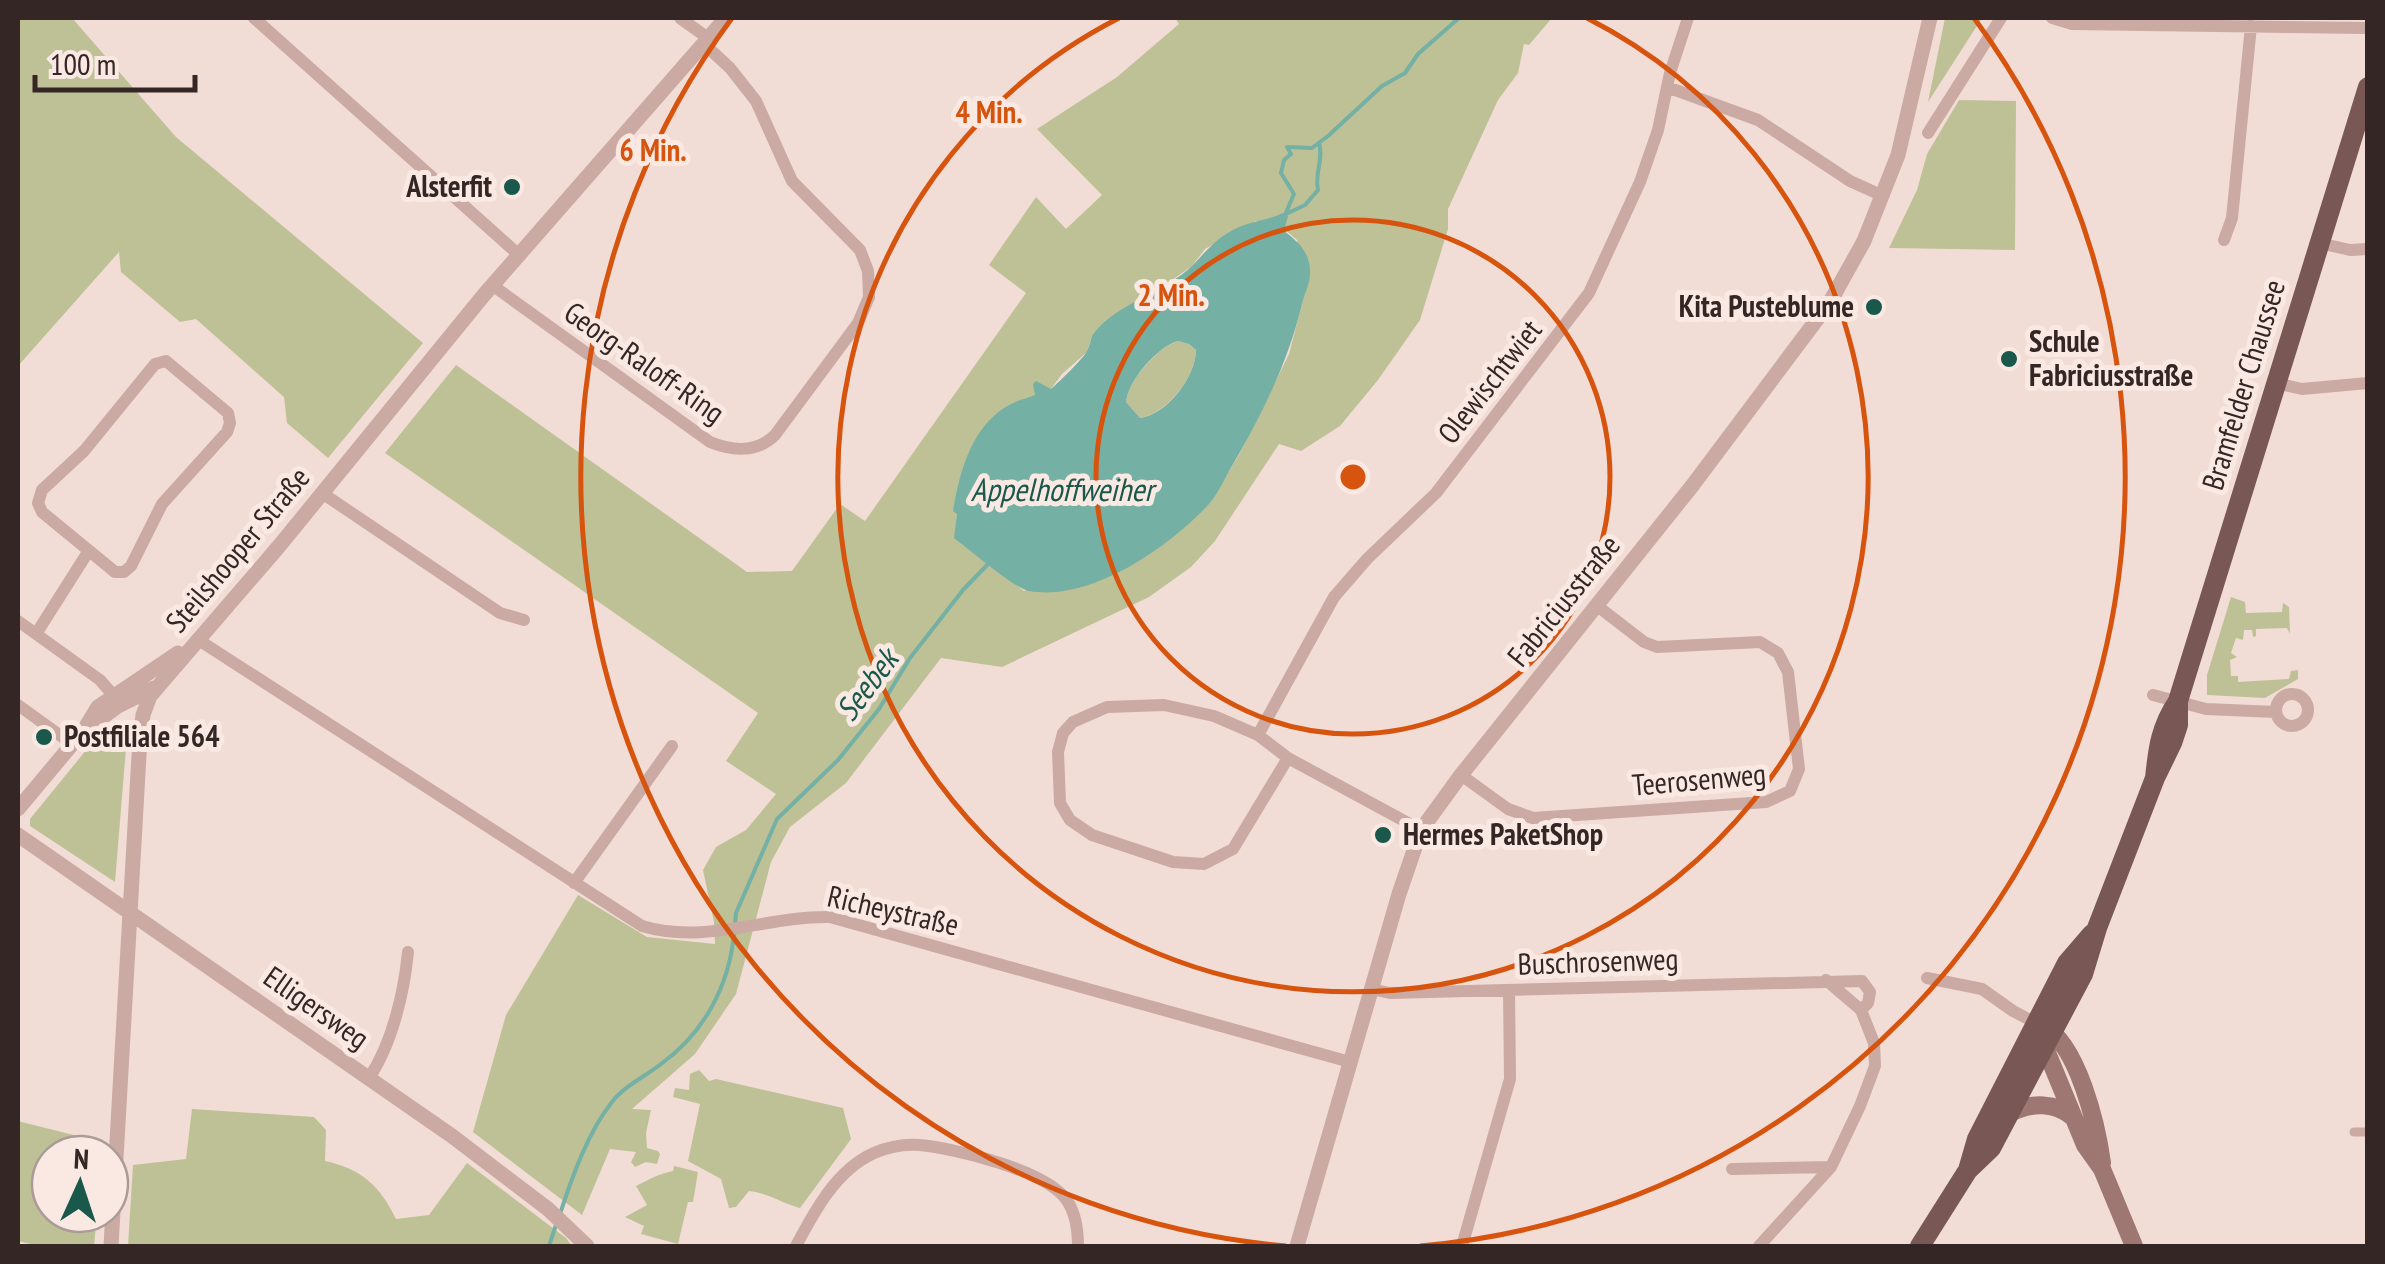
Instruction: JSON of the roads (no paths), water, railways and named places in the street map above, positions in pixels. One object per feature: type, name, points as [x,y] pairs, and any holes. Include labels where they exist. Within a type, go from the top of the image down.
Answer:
[{"type":"main road","name":"Bramfelder Chaussee","points":[[1920,1246],[1968,1170],[1991,1148],[2010,1113],[2045,1035],[2067,963],[2097,928],[2155,778],[2164,720],[2178,702],[2368,86]]},
{"type":"main road","name":"Bramfelder Chaussee","points":[[1968,1170],[1977,1139],[2045,1035]]},
{"type":"main road","points":[[2045,1035],[2084,1144],[2102,1169],[2134,1246]]},
{"type":"main road","points":[[2045,1035],[2063,1043],[2076,1072],[2098,1141],[2102,1169]]},
{"type":"main road","points":[[2010,1113],[2025,1107],[2051,1106],[2074,1118]]},
{"type":"street","points":[[254,18],[518,254]]},
{"type":"street","points":[[680,18],[706,41]]},
{"type":"street","name":"Steilshooper Straße","points":[[111,1246],[144,708],[157,686],[518,254],[726,18]]},
{"type":"street","name":"Olewischtwiet","points":[[1258,734],[1334,597],[1367,559],[1436,493],[1589,293],[1640,182],[1688,18]]},
{"type":"street","name":"Fabriciusstraße","points":[[1296,1246],[1421,830],[1692,486],[1823,312],[1857,256],[1883,196],[1904,134],[1930,18]]},
{"type":"street","points":[[1928,133],[2001,18]]},
{"type":"street","points":[[2052,18],[2072,24],[2368,28]]},
{"type":"street","points":[[2224,240],[2232,218],[2251,26]]},
{"type":"street","name":"Georg-Raloff-Ring","points":[[492,286],[710,442],[743,450],[768,442],[776,435],[858,323],[869,297],[868,271],[860,250],[792,181],[756,102],[706,41]]},
{"type":"street","points":[[1667,87],[1758,120],[1850,181],[1883,196]]},
{"type":"street","points":[[2319,242],[2368,250]]},
{"type":"street","points":[[159,362],[173,364],[228,413],[227,432],[162,504],[131,566],[120,573],[110,571],[88,552],[42,512],[38,498],[84,451],[159,362]]},
{"type":"street","points":[[2276,383],[2302,389],[2368,383]]},
{"type":"street","points":[[322,493],[500,613],[524,620]]},
{"type":"street","points":[[36,634],[88,552]]},
{"type":"street","name":"Teerosenweg","points":[[1461,775],[1508,809],[1533,818],[1766,802],[1790,791],[1799,768],[1788,672],[1778,653],[1760,642],[1657,646],[1644,642],[1596,605]]},
{"type":"street","points":[[18,621],[100,680],[113,696]]},
{"type":"street","points":[[18,809],[94,713],[198,639]]},
{"type":"street","name":"Richeystraße","points":[[198,639],[642,926],[680,935],[830,916],[1350,1062]]},
{"type":"street","points":[[84,730],[118,706],[157,686]]},
{"type":"street","points":[[2153,695],[2206,709],[2276,712]]},
{"type":"street","points":[[18,704],[72,744]]},
{"type":"street","points":[[1288,758],[1233,849],[1204,864],[1173,862],[1092,836],[1063,812],[1060,741],[1073,722],[1094,710],[1138,704],[1182,708],[1258,734],[1288,758],[1421,830]]},
{"type":"street","points":[[574,883],[672,746]]},
{"type":"street","name":"Elligersweg","points":[[18,835],[369,1078],[548,1209],[577,1236]]},
{"type":"street","points":[[369,1078],[387,1042],[408,952]]},
{"type":"street","points":[[1927,978],[1982,988],[2045,1035]]},
{"type":"street","name":"Buschrosenweg","points":[[1371,990],[1390,994],[1858,979],[1865,984],[1870,998],[1861,1010],[1874,1043],[1875,1066],[1831,1166],[1760,1246]]},
{"type":"street","points":[[1826,980],[1861,1010]]},
{"type":"street","points":[[1462,1246],[1510,1079],[1508,990]]},
{"type":"street","points":[[2354,1132],[2368,1132]]},
{"type":"street","points":[[796,1246],[824,1198],[858,1162],[885,1149],[922,1145],[1026,1170],[1046,1180],[1071,1207],[1078,1246]]},
{"type":"street","points":[[1732,1169],[1831,1166]]},
{"type":"water","name":"Appelhoffweiher","points":[[1283,213],[1288,216],[1284,231],[1306,255],[1309,282],[1272,390],[1217,493],[1192,521],[1127,568],[1103,580],[1053,592],[1022,589],[954,538],[957,514],[953,511],[960,480],[970,449],[987,423],[1013,403],[1035,395],[1036,381],[1051,389],[1085,355],[1092,336],[1102,325],[1182,275],[1221,237]],"holes":[[[1170,344],[1189,344],[1196,350],[1195,360],[1178,393],[1160,410],[1140,418],[1126,402],[1138,375]]]},
{"type":"waterway","name":"Seebek","points":[[1285,215],[1294,194],[1281,173],[1284,160],[1291,154],[1287,147],[1312,148],[1382,86],[1405,73],[1418,54],[1459,18]]},
{"type":"waterway","name":"Seebek","points":[[1286,214],[1305,205],[1318,190],[1319,143]]},
{"type":"waterway","name":"Seebek","points":[[735,924],[736,913],[777,819],[838,760],[879,709],[910,658],[991,561]]},
{"type":"waterway","name":"Seebek","points":[[560,1214],[575,1170],[603,1114],[617,1096],[676,1052],[712,1007],[727,972],[734,934]]},
{"type":"waterway","name":"Seebek","points":[[549,1246],[557,1222]]},
{"type":"place","name":"Alsterfit","points":[[512,187]]},
{"type":"place","name":"Kita Pusteblume","points":[[1874,307]]},
{"type":"place","name":"Schule Fabriciusstraße","points":[[2009,359]]},
{"type":"place","name":"Postfiliale 564","points":[[44,737]]},
{"type":"place","name":"Hermes PaketShop","points":[[1383,835]]}]
